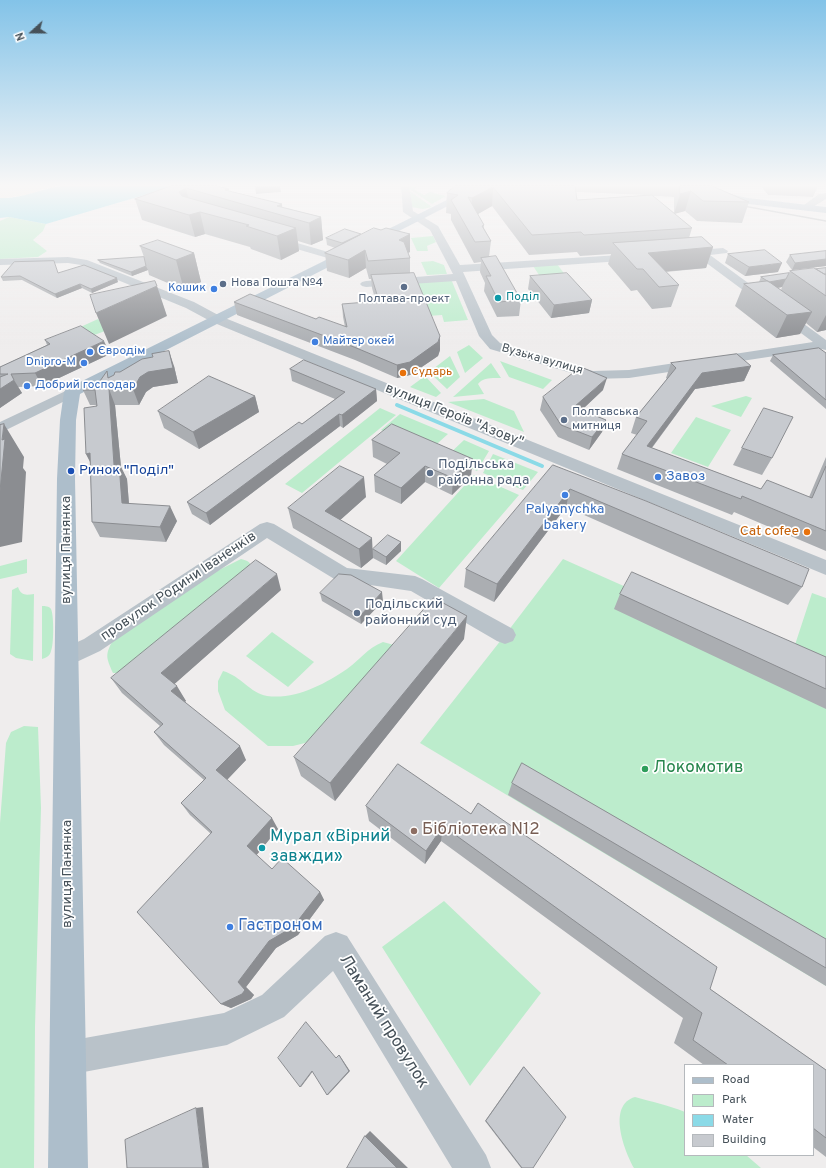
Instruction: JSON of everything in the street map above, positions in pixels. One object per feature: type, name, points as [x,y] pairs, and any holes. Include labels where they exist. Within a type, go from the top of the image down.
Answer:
[{"type":"main road","points":[[72,392],[216,318],[374,241]]},
{"type":"main road","name":"вулиця Панянка","points":[[68,1168],[67,446],[68,420],[72,392]]},
{"type":"street","points":[[279,241],[338,258]]},
{"type":"street","points":[[441,241],[458,273]]},
{"type":"street","points":[[672,255],[723,251]]},
{"type":"street","points":[[700,253],[825,345]]},
{"type":"street","points":[[366,284],[458,273],[647,257]]},
{"type":"street","name":"вулиця Героїв \"Азову\"","points":[[0,262],[68,260],[83,262],[826,568]]},
{"type":"street","name":"Вузька вулиця","points":[[458,273],[486,336],[495,346],[592,375],[629,374],[825,345]]},
{"type":"street","points":[[741,282],[756,280]]},
{"type":"street","points":[[0,428],[72,392]]},
{"type":"street","name":"провулок Родини Іваненків","points":[[68,657],[92,645],[267,529],[343,575],[415,584],[505,636]]},
{"type":"street","name":"Ламаний провулок","points":[[68,1058],[200,1036],[227,1029],[273,1006],[336,947],[473,1168]]},
{"type":"green space","points":[[0,241],[34,241],[47,251],[38,257],[0,259]]},
{"type":"green space","points":[[412,241],[435,241],[436,242],[427,246],[428,251],[417,251]]},
{"type":"green space","points":[[433,261],[444,265],[447,274],[427,275],[421,262]]},
{"type":"green space","points":[[557,264],[569,280],[543,281],[533,266]]},
{"type":"green space","points":[[451,279],[468,320],[444,322],[442,315],[428,316],[415,281]]},
{"type":"green space","points":[[98,319],[103,325],[105,331],[89,337],[76,329]]},
{"type":"green space","points":[[469,345],[483,358],[465,373],[457,352]]},
{"type":"green space","points":[[450,356],[460,377],[447,389],[429,372]]},
{"type":"green space","points":[[500,361],[552,380],[543,389],[509,377]]},
{"type":"green space","points":[[491,363],[501,378],[488,378],[480,382],[478,384],[484,394],[453,397]]},
{"type":"green space","points":[[425,376],[441,393],[436,397],[410,387]]},
{"type":"green space","points":[[746,396],[752,398],[741,417],[711,406]]},
{"type":"green space","points":[[484,399],[514,411],[524,432],[448,402]]},
{"type":"green space","points":[[380,408],[396,415],[302,493],[285,484]]},
{"type":"green space","points":[[400,414],[448,434],[429,451],[381,430]]},
{"type":"green space","points":[[696,417],[731,430],[708,467],[671,453]]},
{"type":"green space","points":[[464,440],[489,451],[477,471],[446,457]]},
{"type":"green space","points":[[493,454],[538,472],[523,490],[483,473]]},
{"type":"green space","points":[[474,475],[519,495],[439,588],[396,561]]},
{"type":"green space","points":[[27,559],[27,573],[0,579],[0,566]]},
{"type":"green space","points":[[241,559],[249,562],[251,565],[251,570],[125,673],[113,673],[107,656],[113,640],[207,576]]},
{"type":"green space","name":"Локомотив","points":[[563,559],[790,660],[812,593],[826,598],[826,986],[420,743]]},
{"type":"green space","points":[[18,587],[24,594],[34,594],[33,661],[16,658],[10,654],[12,590]]},
{"type":"green space","points":[[42,606],[48,607],[52,612],[53,643],[48,656],[42,659]]},
{"type":"green space","points":[[272,632],[314,662],[288,687],[246,656]]},
{"type":"green space","points":[[383,642],[394,645],[326,730],[305,743],[293,746],[268,746],[225,710],[218,691],[218,681],[223,671],[229,673],[255,692],[267,696],[278,697],[299,693],[309,690],[338,675],[372,648]]},
{"type":"green space","points":[[24,726],[38,727],[41,808],[35,1027],[34,1168],[0,1168],[0,823],[6,743],[11,732]]},
{"type":"green space","points":[[444,901],[541,993],[470,1086],[382,947]]},
{"type":"green space","points":[[635,1097],[666,1105],[684,1112],[684,1156],[747,1156],[761,1168],[634,1168],[626,1150],[620,1129],[622,1109],[627,1102]]},
{"type":"building","points":[[159,241],[194,253],[176,260],[140,246]]},
{"type":"building","points":[[334,241],[347,241],[342,243]]},
{"type":"building","points":[[349,241],[400,241],[404,242],[410,258],[368,261],[365,250],[348,260],[325,253]]},
{"type":"building","points":[[474,241],[491,241],[475,242]]},
{"type":"building","points":[[650,241],[706,241],[713,247],[648,253],[679,285],[659,287],[643,269],[637,269],[613,243]]},
{"type":"building","points":[[765,250],[782,263],[749,267],[728,254]]},
{"type":"building","points":[[826,251],[826,259],[795,263],[790,255]]},
{"type":"building","points":[[496,256],[521,300],[499,302],[486,276],[491,276],[481,258]]},
{"type":"building","points":[[144,257],[146,266],[131,272],[98,260]]},
{"type":"building","points":[[54,261],[58,273],[84,265],[117,278],[91,289],[80,284],[55,294],[20,276],[1,277],[14,262]]},
{"type":"building","points":[[814,268],[826,275],[826,296],[790,271]]},
{"type":"building","points":[[826,268],[826,274],[816,269]]},
{"type":"building","points":[[414,273],[440,336],[438,342],[410,362],[397,365],[354,347],[234,302],[250,294],[316,319],[319,317],[347,327],[342,304],[379,301],[371,275]]},
{"type":"building","points":[[567,273],[592,300],[554,305],[530,276]]},
{"type":"building","points":[[789,273],[786,279],[769,282],[761,277]]},
{"type":"building","points":[[155,281],[157,286],[96,313],[90,295]]},
{"type":"building","points":[[768,281],[812,312],[787,315],[744,284]]},
{"type":"building","points":[[81,326],[104,341],[35,373],[11,374],[14,380],[0,389],[0,377],[8,374],[0,374],[0,367],[50,344],[45,340]]},
{"type":"building","points":[[819,348],[826,353],[826,400],[773,355]]},
{"type":"building","points":[[169,351],[173,368],[148,372],[140,377],[133,389],[109,389],[114,465],[119,464],[122,503],[170,506],[160,527],[92,522],[90,453],[86,454],[84,408],[97,406],[95,390],[83,390],[100,381],[107,371],[108,378],[114,375],[115,372],[120,372],[142,359],[153,357],[152,354]]},
{"type":"building","points":[[737,354],[751,366],[702,373],[647,446],[761,489],[767,480],[812,498],[826,466],[826,531],[742,496],[741,499],[622,454],[647,421],[636,417],[676,368],[671,363]]},
{"type":"building","points":[[304,360],[376,389],[342,415],[339,414],[206,513],[187,502],[299,422],[302,424],[345,392],[290,369]]},
{"type":"building","points":[[581,367],[607,378],[574,407],[606,420],[592,437],[561,425],[543,397]]},
{"type":"building","points":[[209,376],[255,396],[193,432],[158,411]]},
{"type":"building","points":[[764,408],[793,417],[772,458],[742,448]]},
{"type":"building","points":[[4,424],[2,440],[5,439],[0,491],[0,425]]},
{"type":"building","points":[[392,424],[473,459],[453,478],[425,466],[401,488],[374,475],[400,453],[372,440]]},
{"type":"building","points":[[553,465],[646,501],[809,569],[802,587],[570,489],[497,584],[466,569]]},
{"type":"building","points":[[340,466],[364,477],[325,511],[372,538],[359,549],[288,508]]},
{"type":"building","points":[[388,535],[401,542],[386,557],[373,549]]},
{"type":"building","points":[[256,560],[277,574],[161,673],[177,686],[171,691],[240,746],[216,770],[272,818],[247,846],[272,869],[282,858],[320,892],[293,927],[269,941],[238,982],[245,990],[242,994],[221,1004],[137,912],[212,832],[181,803],[206,778],[154,732],[163,724],[111,678]]},
{"type":"building","points":[[632,572],[826,657],[826,689],[620,594]]},
{"type":"building","name":"Подільский районний суд","points":[[339,574],[351,575],[382,592],[360,616],[320,593]]},
{"type":"building","points":[[434,598],[467,616],[330,783],[294,757]]},
{"type":"building","points":[[522,763],[826,939],[826,968],[512,783]]},
{"type":"building","points":[[398,764],[471,814],[478,803],[717,967],[710,989],[826,1070],[826,1138],[814,1129],[814,1064],[727,1064],[693,1040],[702,1013],[443,826],[426,851],[366,806]]},
{"type":"building","points":[[306,1022],[336,1058],[339,1055],[349,1071],[327,1095],[312,1071],[300,1087],[278,1058]]},
{"type":"building","points":[[524,1067],[566,1117],[533,1168],[522,1168],[486,1121]]},
{"type":"building","points":[[196,1108],[203,1168],[127,1168],[125,1140]]},
{"type":"building","points":[[365,1136],[397,1168],[347,1168]]},
{"type":"waterway","points":[[397,405],[542,466]]},
{"type":"place","name":"Нова Пошта №4","points":[[223,284]]},
{"type":"place","name":"Полтава-проект","points":[[404,287]]},
{"type":"place","name":"Кошик","points":[[214,289]]},
{"type":"place","name":"Поділ","points":[[498,298]]},
{"type":"place","name":"Майтер окей","points":[[315,342]]},
{"type":"place","name":"Євродім","points":[[90,352]]},
{"type":"place","name":"Dnipro-M","points":[[84,363]]},
{"type":"place","name":"Сударь","points":[[403,373]]},
{"type":"place","name":"Добрий господар","points":[[27,386]]},
{"type":"place","name":"Полтавська митниця","points":[[564,420]]},
{"type":"place","name":"Ринок \"Поділ\"","points":[[71,471]]},
{"type":"place","name":"Подільська районна рада","points":[[430,473]]},
{"type":"place","name":"Завоз","points":[[658,477]]},
{"type":"place","name":"Palyanychka bakery","points":[[565,495]]},
{"type":"place","name":"Cat cofee","points":[[807,532]]},
{"type":"place","name":"Подільский районний суд","points":[[357,613]]},
{"type":"place","name":"Локомотив","points":[[645,769]]},
{"type":"place","name":"Бібліотека N12","points":[[414,831]]},
{"type":"place","name":"Мурал «Вірний завжди»","points":[[262,848]]},
{"type":"place","name":"Гастроном","points":[[230,927]]}]
